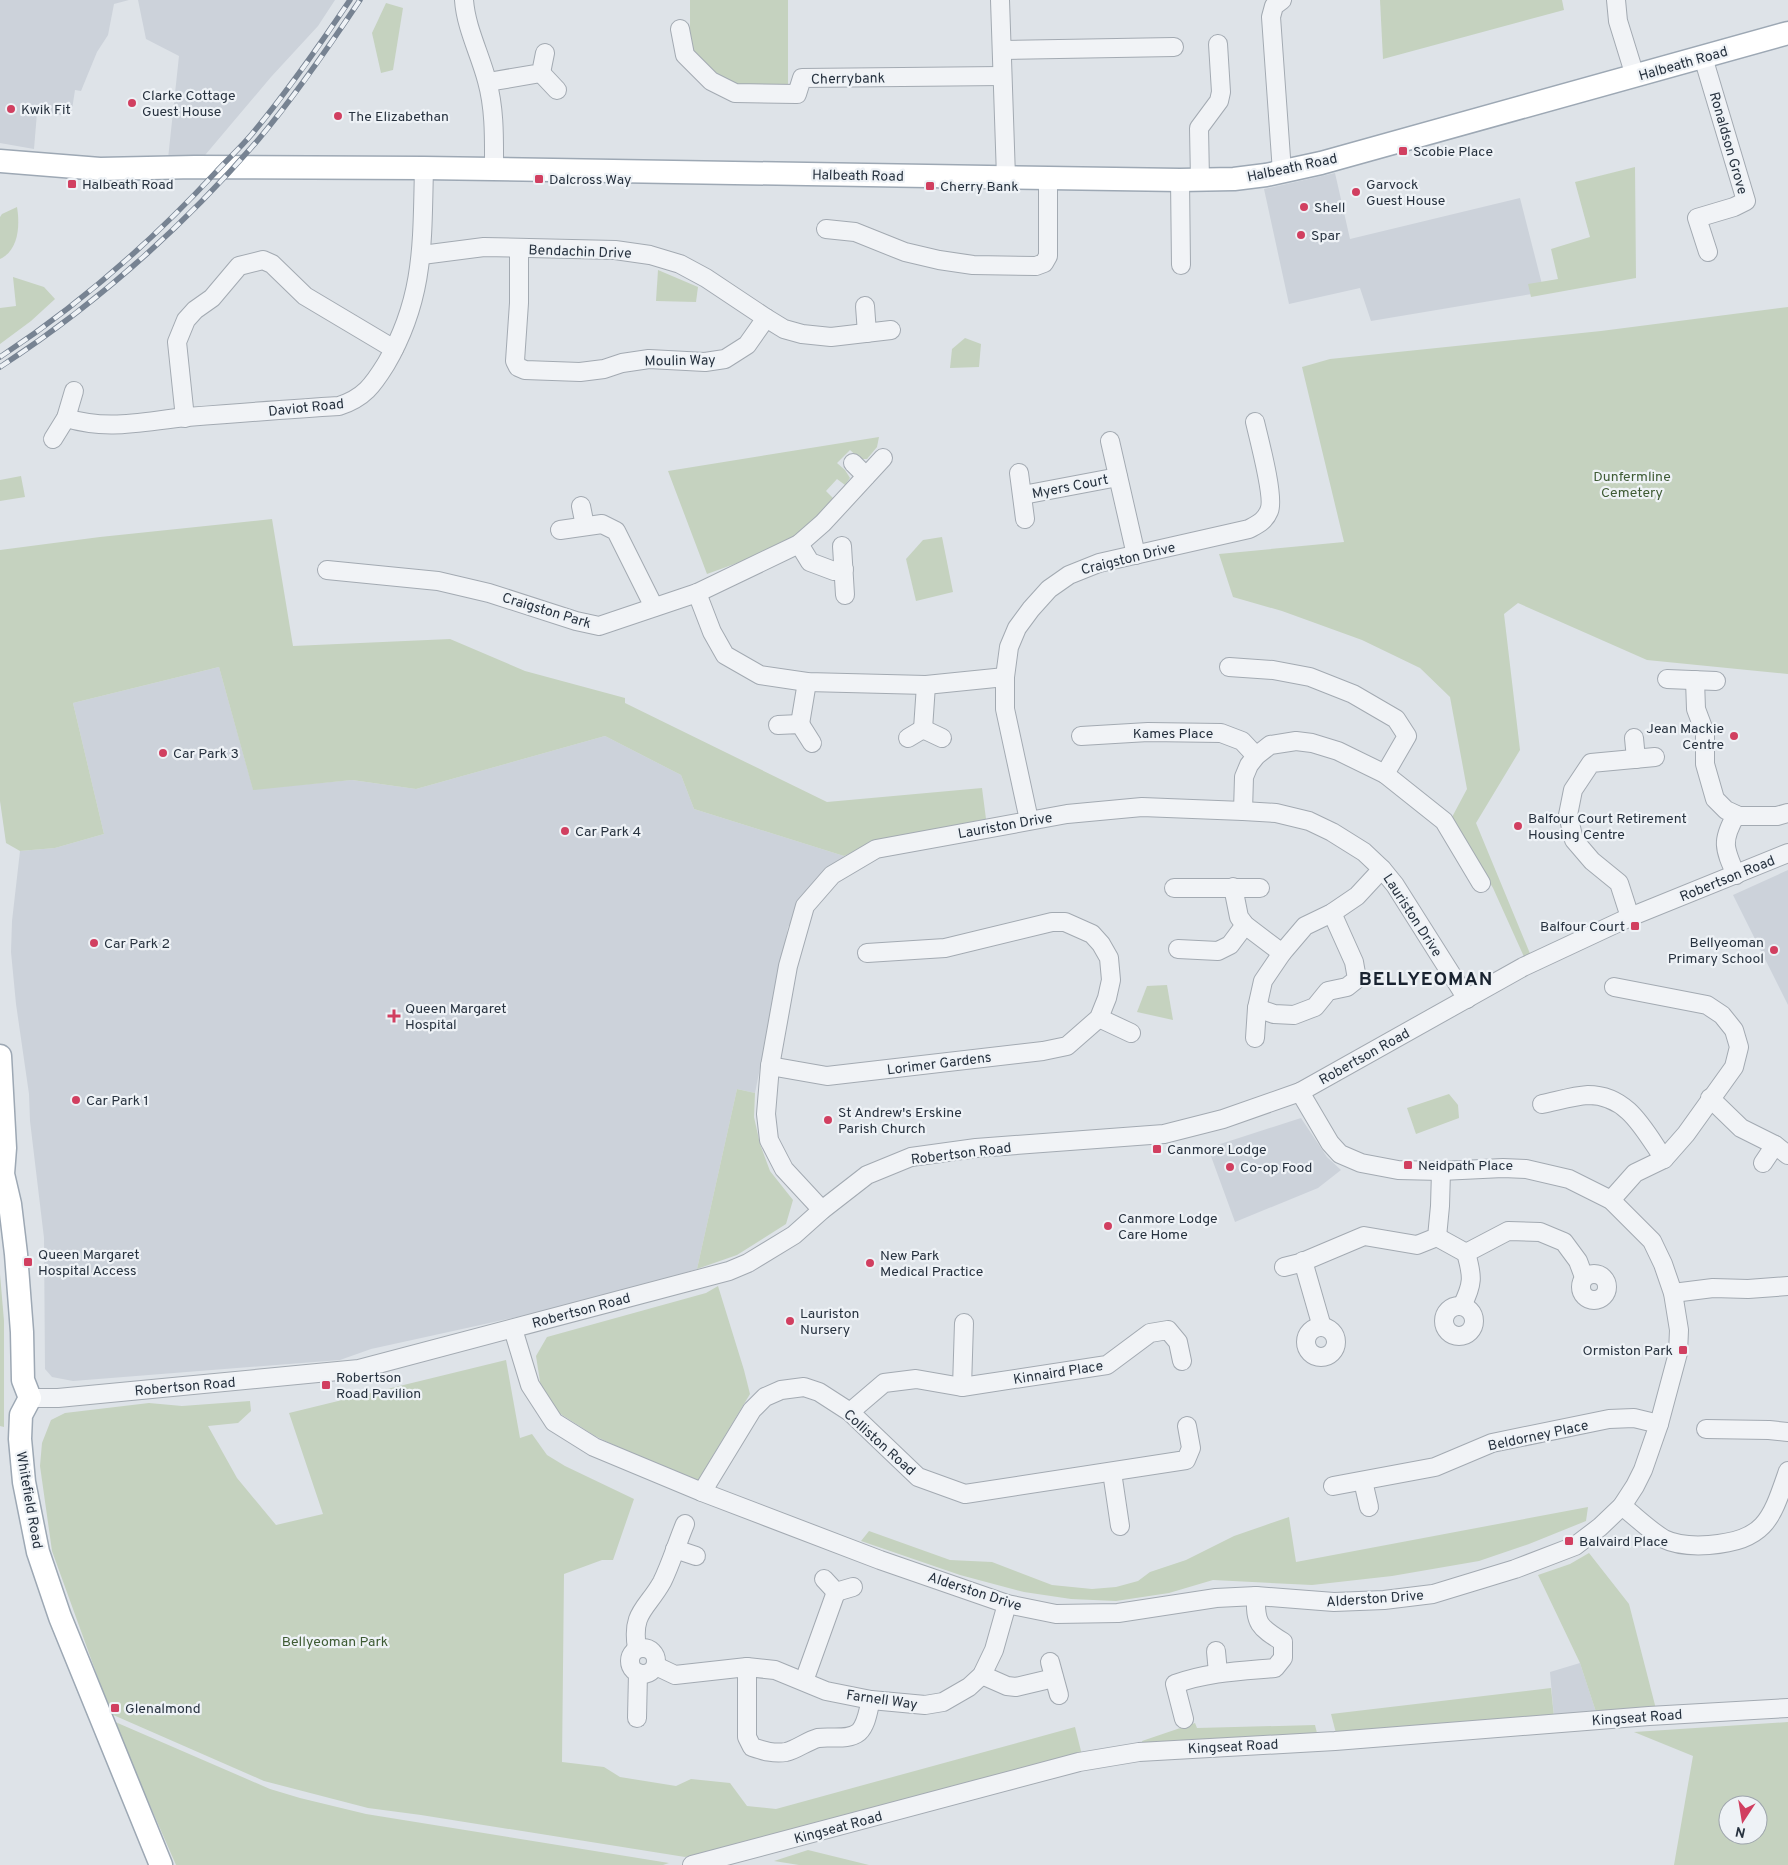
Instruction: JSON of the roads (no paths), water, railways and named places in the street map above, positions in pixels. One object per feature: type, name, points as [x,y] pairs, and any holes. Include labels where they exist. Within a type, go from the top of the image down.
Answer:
[{"type":"main road","name":"Halbeath Road","points":[[0,161],[100,169],[195,167],[424,168],[1190,180],[1242,178],[1282,172],[1320,163],[1788,33]]},
{"type":"main road","points":[[0,1056],[5,1148],[1,1174],[10,1204],[22,1332],[23,1380],[30,1398]]},
{"type":"main road","name":"Whitefield Road","points":[[30,1398],[21,1415],[20,1439],[24,1482],[38,1552],[60,1617],[161,1865]]},
{"type":"street","points":[[464,0],[468,23],[488,82],[492,104],[494,169]]},
{"type":"street","points":[[1000,0],[1006,177]]},
{"type":"street","points":[[1282,0],[1274,6],[1271,17],[1282,172]]},
{"type":"street","points":[[1616,0],[1618,21],[1635,76]]},
{"type":"street","name":"Cherrybank","points":[[680,29],[685,55],[711,82],[735,93],[797,94],[802,78],[1002,76]]},
{"type":"street","points":[[1181,266],[1190,180],[1199,128],[1219,101],[1221,92],[1218,44]]},
{"type":"street","points":[[1002,50],[1174,47]]},
{"type":"street","points":[[541,73],[545,53]]},
{"type":"street","name":"Ronaldson Grove","points":[[1703,58],[1746,201],[1734,207],[1697,218],[1708,252]]},
{"type":"street","points":[[488,82],[541,73]]},
{"type":"street","points":[[541,73],[557,90]]},
{"type":"street","name":"Daviot Road","points":[[66,418],[85,424],[109,426],[339,406],[366,393],[394,349],[413,304],[422,255],[424,168]]},
{"type":"street","points":[[826,229],[855,232],[905,252],[939,260],[973,265],[1036,266],[1044,262],[1048,256],[1048,177]]},
{"type":"street","name":"Bendachin Drive","points":[[422,255],[484,247],[615,250],[650,255],[680,264],[706,278],[784,329],[819,337],[891,330]]},
{"type":"street","name":"Moulin Way","points":[[519,248],[519,303],[515,361],[518,367],[525,370],[580,372],[649,359],[705,362],[724,359],[747,345],[766,318]]},
{"type":"street","points":[[185,418],[177,342],[186,320],[195,310],[212,298],[239,266],[263,260],[272,264],[306,296],[394,349]]},
{"type":"street","points":[[865,306],[867,333]]},
{"type":"street","points":[[53,439],[66,418],[74,391]]},
{"type":"street","name":"Craigston Drive","points":[[1029,820],[1005,709],[1006,677],[1010,647],[1017,628],[1049,589],[1069,575],[1099,563],[1249,529],[1263,521],[1270,509],[1270,495],[1255,422]]},
{"type":"street","name":"Myers Court","points":[[1110,441],[1136,555]]},
{"type":"street","name":"Craigston Park","points":[[327,570],[438,581],[489,593],[576,621],[598,626],[698,593],[798,544],[823,524],[883,458]]},
{"type":"street","points":[[852,463],[866,476]]},
{"type":"street","name":"Myers Court","points":[[1019,473],[1025,519]]},
{"type":"street","name":"Myers Court","points":[[1023,495],[1118,477]]},
{"type":"street","points":[[581,506],[585,526]]},
{"type":"street","points":[[560,530],[602,524],[616,531],[654,607]]},
{"type":"street","points":[[798,544],[810,562],[834,572],[844,569]]},
{"type":"street","points":[[842,546],[845,595]]},
{"type":"street","points":[[698,593],[712,632],[725,655],[760,675],[807,682],[926,685],[1006,677]]},
{"type":"street","points":[[1229,667],[1273,670],[1310,677],[1353,694],[1396,719],[1407,736],[1385,774]]},
{"type":"street","points":[[1667,679],[1716,680]]},
{"type":"street","points":[[1694,680],[1696,709],[1705,733],[1704,764],[1714,799],[1726,810],[1739,816],[1777,816],[1788,813]]},
{"type":"street","points":[[807,682],[800,724],[812,743]]},
{"type":"street","points":[[926,685],[915,734],[942,738]]},
{"type":"street","points":[[778,725],[800,724]]},
{"type":"street","name":"Kames Place","points":[[1081,736],[1148,732],[1221,733],[1242,741],[1256,756]]},
{"type":"street","points":[[1634,738],[1636,758]]},
{"type":"street","points":[[1242,811],[1244,777],[1249,765],[1256,756],[1270,745],[1296,741],[1312,742],[1338,751],[1385,774],[1444,821],[1481,883]]},
{"type":"street","points":[[1630,917],[1619,884],[1592,861],[1574,840],[1568,815],[1573,790],[1592,763],[1655,756]]},
{"type":"street","name":"Lauriston Drive","points":[[822,1210],[784,1169],[769,1140],[766,1114],[770,1066],[788,966],[805,906],[832,875],[876,849],[1067,814],[1142,807],[1242,811],[1276,814],[1309,821],[1332,832],[1364,852],[1382,869],[1395,885],[1467,999]]},
{"type":"street","points":[[1736,814],[1727,829],[1725,840],[1728,857],[1736,875]]},
{"type":"street","name":"Robertson Road","points":[[30,1398],[58,1398],[359,1370],[729,1271],[748,1263],[794,1235],[822,1210],[867,1175],[911,1157],[976,1148],[1164,1134],[1223,1120],[1300,1092],[1524,967],[1630,917],[1788,854]]},
{"type":"street","points":[[1255,1038],[1257,1008],[1263,981],[1282,953],[1305,926],[1332,912],[1356,896],[1382,869]]},
{"type":"street","points":[[1233,887],[1239,917],[1245,925],[1282,953]]},
{"type":"street","points":[[1174,888],[1260,888]]},
{"type":"street","points":[[1257,1008],[1274,1014],[1294,1015],[1315,1006],[1328,991],[1347,987],[1357,979],[1354,962],[1332,912]]},
{"type":"street","name":"Lorimer Gardens","points":[[770,1066],[827,1076],[1043,1051],[1067,1046],[1099,1018],[1107,998],[1111,980],[1108,958],[1101,944],[1092,934],[1065,922],[1052,922],[944,948],[868,953]]},
{"type":"street","points":[[1178,949],[1218,951],[1230,945],[1245,925]]},
{"type":"street","points":[[1611,1200],[1635,1174],[1664,1159],[1686,1134],[1734,1067],[1739,1047],[1734,1030],[1722,1015],[1707,1005],[1614,987]]},
{"type":"street","points":[[1099,1018],[1131,1033]]},
{"type":"street","name":"Alderston Drive","points":[[513,1329],[530,1385],[554,1422],[594,1447],[702,1492],[880,1560],[1007,1604],[1056,1614],[1118,1613],[1216,1598],[1256,1596],[1334,1602],[1384,1600],[1433,1594],[1515,1569],[1575,1546],[1600,1527],[1622,1506],[1643,1470],[1678,1353],[1679,1330],[1673,1293],[1663,1264],[1652,1241],[1611,1200],[1568,1179],[1526,1169],[1398,1170],[1360,1163],[1340,1154],[1330,1143],[1300,1092]]},
{"type":"street","points":[[1542,1104],[1588,1095],[1617,1101],[1634,1116],[1664,1159]]},
{"type":"street","points":[[1710,1098],[1741,1128],[1782,1150],[1763,1163]]},
{"type":"street","points":[[1437,1237],[1441,1171]]},
{"type":"street","points":[[1466,1254],[1508,1231],[1540,1232],[1564,1242],[1578,1261],[1584,1277]]},
{"type":"street","points":[[1284,1266],[1303,1261],[1364,1236],[1417,1245],[1437,1237]]},
{"type":"street","points":[[1437,1237],[1466,1254],[1472,1274],[1469,1291],[1462,1306]]},
{"type":"street","points":[[1303,1261],[1322,1327]]},
{"type":"street","points":[[1673,1293],[1713,1288],[1748,1289],[1788,1286]]},
{"type":"street","points":[[962,1387],[964,1323]]},
{"type":"street","name":"Kinnaird Place","points":[[850,1412],[884,1383],[916,1380],[962,1387],[1107,1365],[1150,1333],[1168,1330],[1178,1342],[1182,1361]]},
{"type":"street","name":"Colliston Road","points":[[702,1492],[752,1410],[765,1397],[783,1389],[804,1387],[819,1392],[850,1412],[918,1476],[965,1494],[1186,1460],[1191,1448],[1187,1426]]},
{"type":"street","name":"Beldorney Place","points":[[1333,1486],[1435,1467],[1492,1443],[1609,1419],[1634,1418],[1658,1424]]},
{"type":"street","points":[[1706,1428],[1788,1432]]},
{"type":"street","points":[[1622,1506],[1665,1539],[1673,1542],[1692,1546],[1743,1540],[1756,1532],[1768,1520],[1775,1508],[1788,1471]]},
{"type":"street","points":[[1112,1472],[1120,1526]]},
{"type":"street","points":[[1363,1480],[1368,1507]]},
{"type":"street","points":[[637,1648],[636,1626],[641,1613],[662,1582],[685,1524]]},
{"type":"street","points":[[675,1549],[696,1556]]},
{"type":"street","points":[[804,1681],[837,1586]]},
{"type":"street","points":[[1184,1719],[1175,1684],[1194,1677],[1218,1673],[1275,1668],[1282,1658],[1283,1642],[1263,1630],[1256,1615],[1256,1596]]},
{"type":"street","name":"Farnell Way","points":[[656,1666],[675,1675],[747,1667],[774,1670],[826,1690],[871,1700],[925,1705],[942,1702],[969,1687],[982,1675],[994,1650],[1007,1604]]},
{"type":"street","points":[[645,1647],[653,1651],[656,1658],[656,1666],[646,1674],[638,1673],[631,1667],[631,1654],[637,1648],[645,1647]]},
{"type":"street","points":[[1216,1651],[1218,1673]]},
{"type":"street","points":[[747,1667],[747,1738],[752,1747],[770,1753],[788,1752],[818,1738],[853,1736],[864,1725],[871,1700]]},
{"type":"street","points":[[982,1675],[1008,1686],[1016,1687],[1052,1670],[1059,1695]]},
{"type":"street","points":[[637,1718],[638,1673]]},
{"type":"street","name":"Kingseat Road","points":[[692,1865],[1079,1762],[1116,1754],[1335,1740],[1649,1716],[1788,1708]]},
{"type":"railway","points":[[0,357],[86,294],[140,248],[191,199],[265,118],[350,0]]},
{"type":"railway","points":[[0,367],[70,318],[104,291],[168,234],[199,203],[272,123],[311,72],[360,0]]},
{"type":"place","name":"Clarke Cottage Guest House","points":[[132,103]]},
{"type":"place","name":"Kwik Fit","points":[[11,109]]},
{"type":"place","name":"The Elizabethan","points":[[338,116]]},
{"type":"place","name":"Scobie Place","points":[[1403,151]]},
{"type":"place","name":"Dalcross Way","points":[[539,179]]},
{"type":"place","name":"Halbeath Road","points":[[72,184]]},
{"type":"place","name":"Cherry Bank","points":[[930,186]]},
{"type":"place","name":"Garvock Guest House","points":[[1356,192]]},
{"type":"place","name":"Shell","points":[[1304,207]]},
{"type":"place","name":"Spar","points":[[1301,235]]},
{"type":"place","name":"Jean Mackie Centre","points":[[1734,736]]},
{"type":"place","name":"Car Park 3","points":[[163,753]]},
{"type":"place","name":"Balfour Court Retirement Housing Centre","points":[[1518,826]]},
{"type":"place","name":"Car Park 4","points":[[565,831]]},
{"type":"place","name":"Balfour Court","points":[[1635,926]]},
{"type":"place","name":"Car Park 2","points":[[94,943]]},
{"type":"place","name":"Bellyeoman Primary School","points":[[1774,950]]},
{"type":"place","name":"Queen Margaret Hospital","points":[[394,1016]]},
{"type":"place","name":"Car Park 1","points":[[76,1100]]},
{"type":"place","name":"St Andrew's Erskine Parish Church","points":[[828,1120]]},
{"type":"place","name":"Canmore Lodge","points":[[1157,1149]]},
{"type":"place","name":"Neidpath Place","points":[[1408,1165]]},
{"type":"place","name":"Co-op Food","points":[[1230,1167]]},
{"type":"place","name":"Canmore Lodge Care Home","points":[[1108,1226]]},
{"type":"place","name":"Queen Margaret Hospital Access","points":[[28,1262]]},
{"type":"place","name":"New Park Medical Practice","points":[[870,1263]]},
{"type":"place","name":"Lauriston Nursery","points":[[790,1321]]},
{"type":"place","name":"Ormiston Park","points":[[1683,1350]]},
{"type":"place","name":"Robertson Road Pavilion","points":[[326,1385]]},
{"type":"place","name":"Balvaird Place","points":[[1569,1541]]},
{"type":"place","name":"Glenalmond","points":[[115,1708]]},
{"type":"district","name":"BELLYEOMAN","points":[[1426,978]]},
{"type":"park label","name":"Dunfermline Cemetery","points":[[1632,484]]},
{"type":"park label","name":"Bellyeoman Park","points":[[335,1641]]}]
